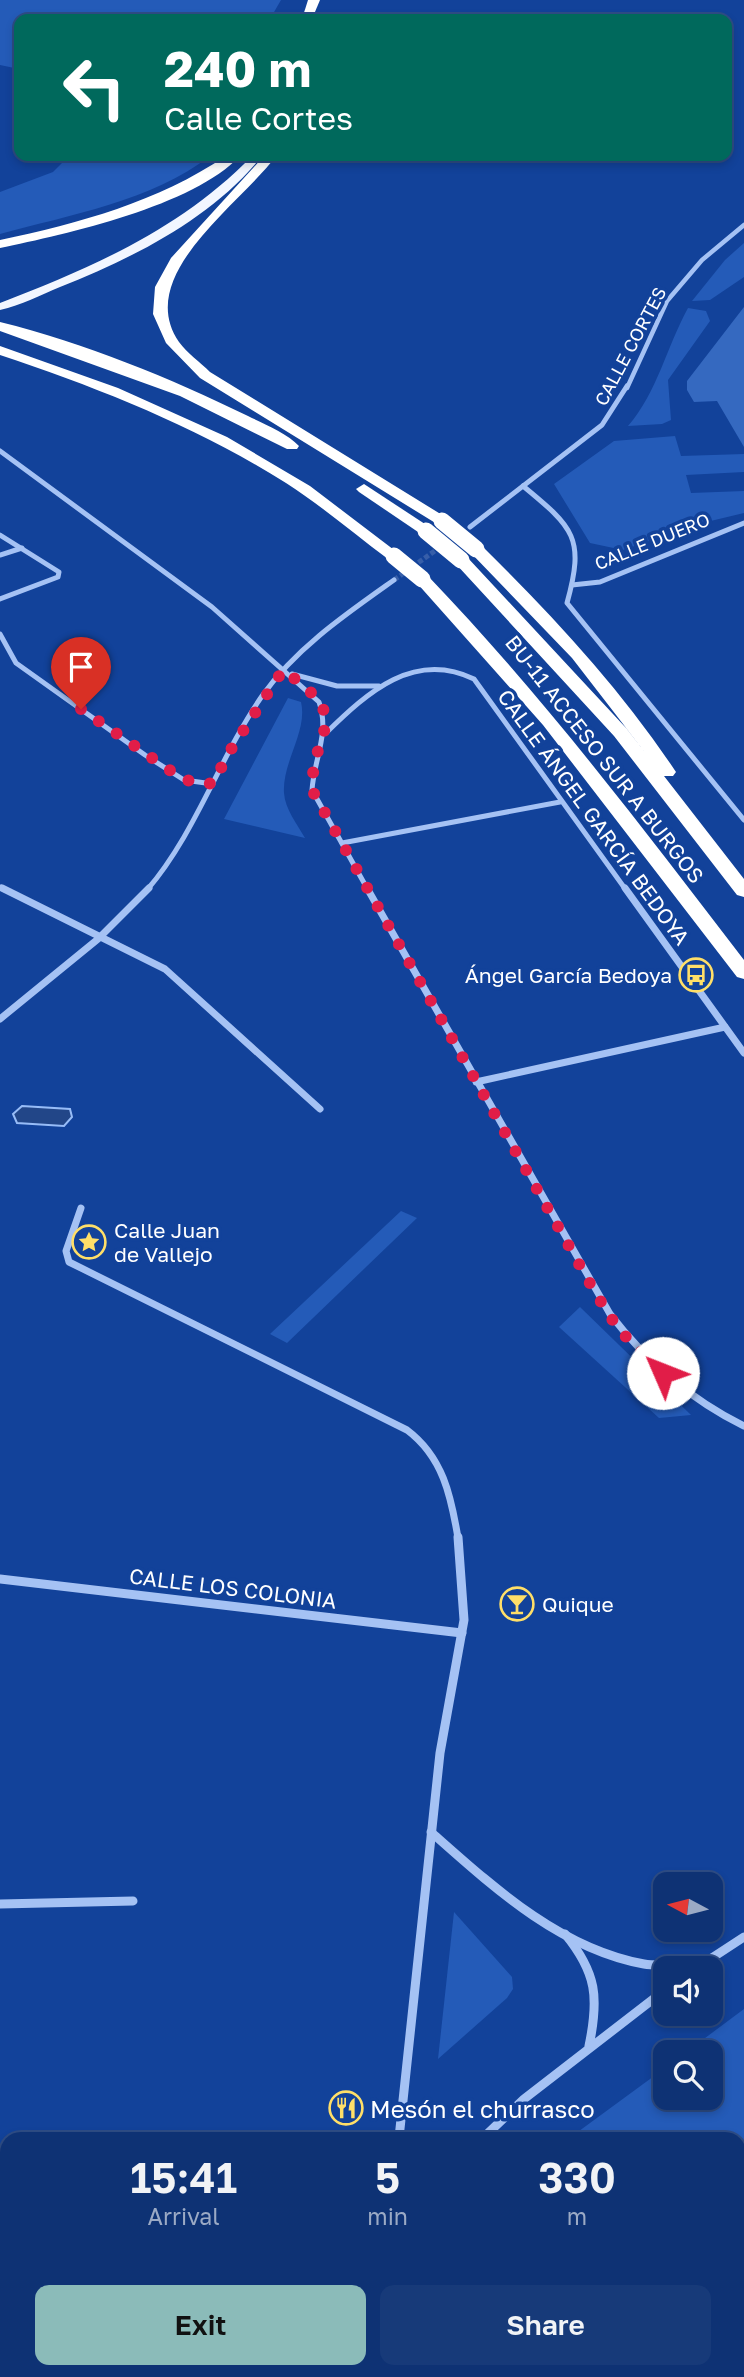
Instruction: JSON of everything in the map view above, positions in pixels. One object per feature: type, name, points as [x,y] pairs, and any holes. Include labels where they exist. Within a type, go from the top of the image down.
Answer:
[{"type":"highway","points":[[0,244],[113,217],[196,182],[227,161]]},
{"type":"highway","points":[[267,161],[254,180],[196,236],[168,271],[157,304],[163,328],[183,358],[205,375],[442,521],[476,549],[544,616],[602,681],[643,735],[727,869]]},
{"type":"highway","name":"BU-11 ACCESO SUR A BURGOS","points":[[0,326],[123,367],[190,394],[275,436],[354,482],[426,531],[461,560],[620,732],[744,891]]},
{"type":"highway","name":"BU-11 ACCESO SUR A BURGOS","points":[[0,350],[128,397],[241,450],[293,481],[422,579],[483,641],[533,698],[744,973]]},
{"type":"main road","points":[[0,307],[113,261],[187,219],[253,161]]},
{"type":"street","name":"CALLE CORTES","points":[[470,527],[591,435],[613,412],[667,301],[702,260],[744,225]]},
{"type":"street","points":[[0,451],[212,607],[283,670],[308,688],[319,702],[324,712],[326,734],[312,771],[312,790],[619,1330],[663,1373],[705,1405],[744,1426]]},
{"type":"street","points":[[523,486],[566,526],[576,548],[577,566],[567,603],[744,820]]},
{"type":"street","name":"CALLE DUERO","points":[[572,584],[600,582],[744,523]]},
{"type":"street","points":[[0,535],[55,568],[58,576],[0,599]]},
{"type":"street","points":[[0,555],[22,548]]},
{"type":"street","points":[[0,1019],[101,936],[138,900],[171,859],[228,754],[283,670],[394,580]]},
{"type":"street","points":[[0,634],[16,663],[145,755],[184,780],[213,784]]},
{"type":"street","name":"CALLE ÁNGEL GARCÍA BEDOYA","points":[[326,734],[349,710],[383,686],[423,670],[450,668],[474,679],[560,802],[744,1053]]},
{"type":"street","name":"CALLE ÁNGEL GARCÍA BEDOYA","points":[[283,670],[337,686],[383,686]]},
{"type":"street","points":[[342,843],[560,802]]},
{"type":"street","points":[[0,887],[165,969],[320,1109]]},
{"type":"street","points":[[476,1082],[725,1027]]},
{"type":"street","points":[[82,1208],[66,1251],[69,1262],[378,1413],[407,1430],[429,1448],[443,1477],[454,1521],[464,1601],[462,1633],[440,1749],[400,2132]]},
{"type":"street","name":"CALLE LOS COLONIA","points":[[0,1579],[462,1633]]},
{"type":"street","points":[[431,1832],[494,1888],[560,1928],[622,1959],[653,1964]]},
{"type":"street","points":[[0,1904],[133,1900]]},
{"type":"street","points":[[560,1928],[583,1955],[593,1974],[596,2017],[589,2046]]},
{"type":"street","points":[[715,1956],[744,1937]]},
{"type":"street","points":[[489,2132],[524,2099],[589,2046],[653,1999]]},
{"type":"shaded area","points":[[0,0],[281,0],[273,14],[14,14],[14,68],[0,65]]},
{"type":"shaded area","points":[[64,161],[202,161],[162,184],[109,205],[0,234],[0,192],[53,172]]},
{"type":"shaded area","points":[[744,243],[744,277],[710,300],[692,301],[725,260]]},
{"type":"shaded area","points":[[688,308],[706,311],[710,321],[668,380],[671,420],[662,424],[628,426],[647,399]]},
{"type":"shaded area","points":[[675,436],[681,456],[744,454],[744,472],[686,475],[691,493],[744,491],[744,513],[698,524],[623,550],[590,543],[554,484],[614,441]]},
{"type":"shaded area","points":[[288,698],[301,702],[302,713],[284,781],[284,793],[289,811],[305,838],[224,819]]},
{"type":"shaded area","points":[[22,1106],[70,1109],[72,1117],[64,1126],[17,1123],[13,1114]]},
{"type":"shaded area","points":[[401,1211],[417,1218],[287,1343],[270,1334]]},
{"type":"shaded area","points":[[580,1307],[691,1415],[659,1418],[559,1327]]},
{"type":"shaded area","points":[[454,1912],[512,1977],[513,1989],[507,1998],[438,2059]]},
{"type":"shaded area","points":[[744,2009],[744,2132],[578,2132],[653,2077],[653,2110],[723,2110],[723,2040],[702,2040]]},
{"type":"building","points":[[744,307],[744,447],[717,401],[694,402],[687,390],[687,381]]},
{"type":"tunnel","points":[[394,580],[443,545]]},
{"type":"place","name":"Ángel García Bedoya","points":[[696,975]]},
{"type":"place","name":"Calle Juan de Vallejo","points":[[89,1242]]},
{"type":"place","name":"Quique","points":[[517,1604]]},
{"type":"place","name":"Mesón el churrasco","points":[[346,2108]]},
{"type":"route","points":[[81,709],[184,780],[213,784],[228,754],[283,670],[308,688],[319,702],[326,722],[326,734],[312,771],[312,790],[596,1294],[619,1330],[663,1373]]}]
